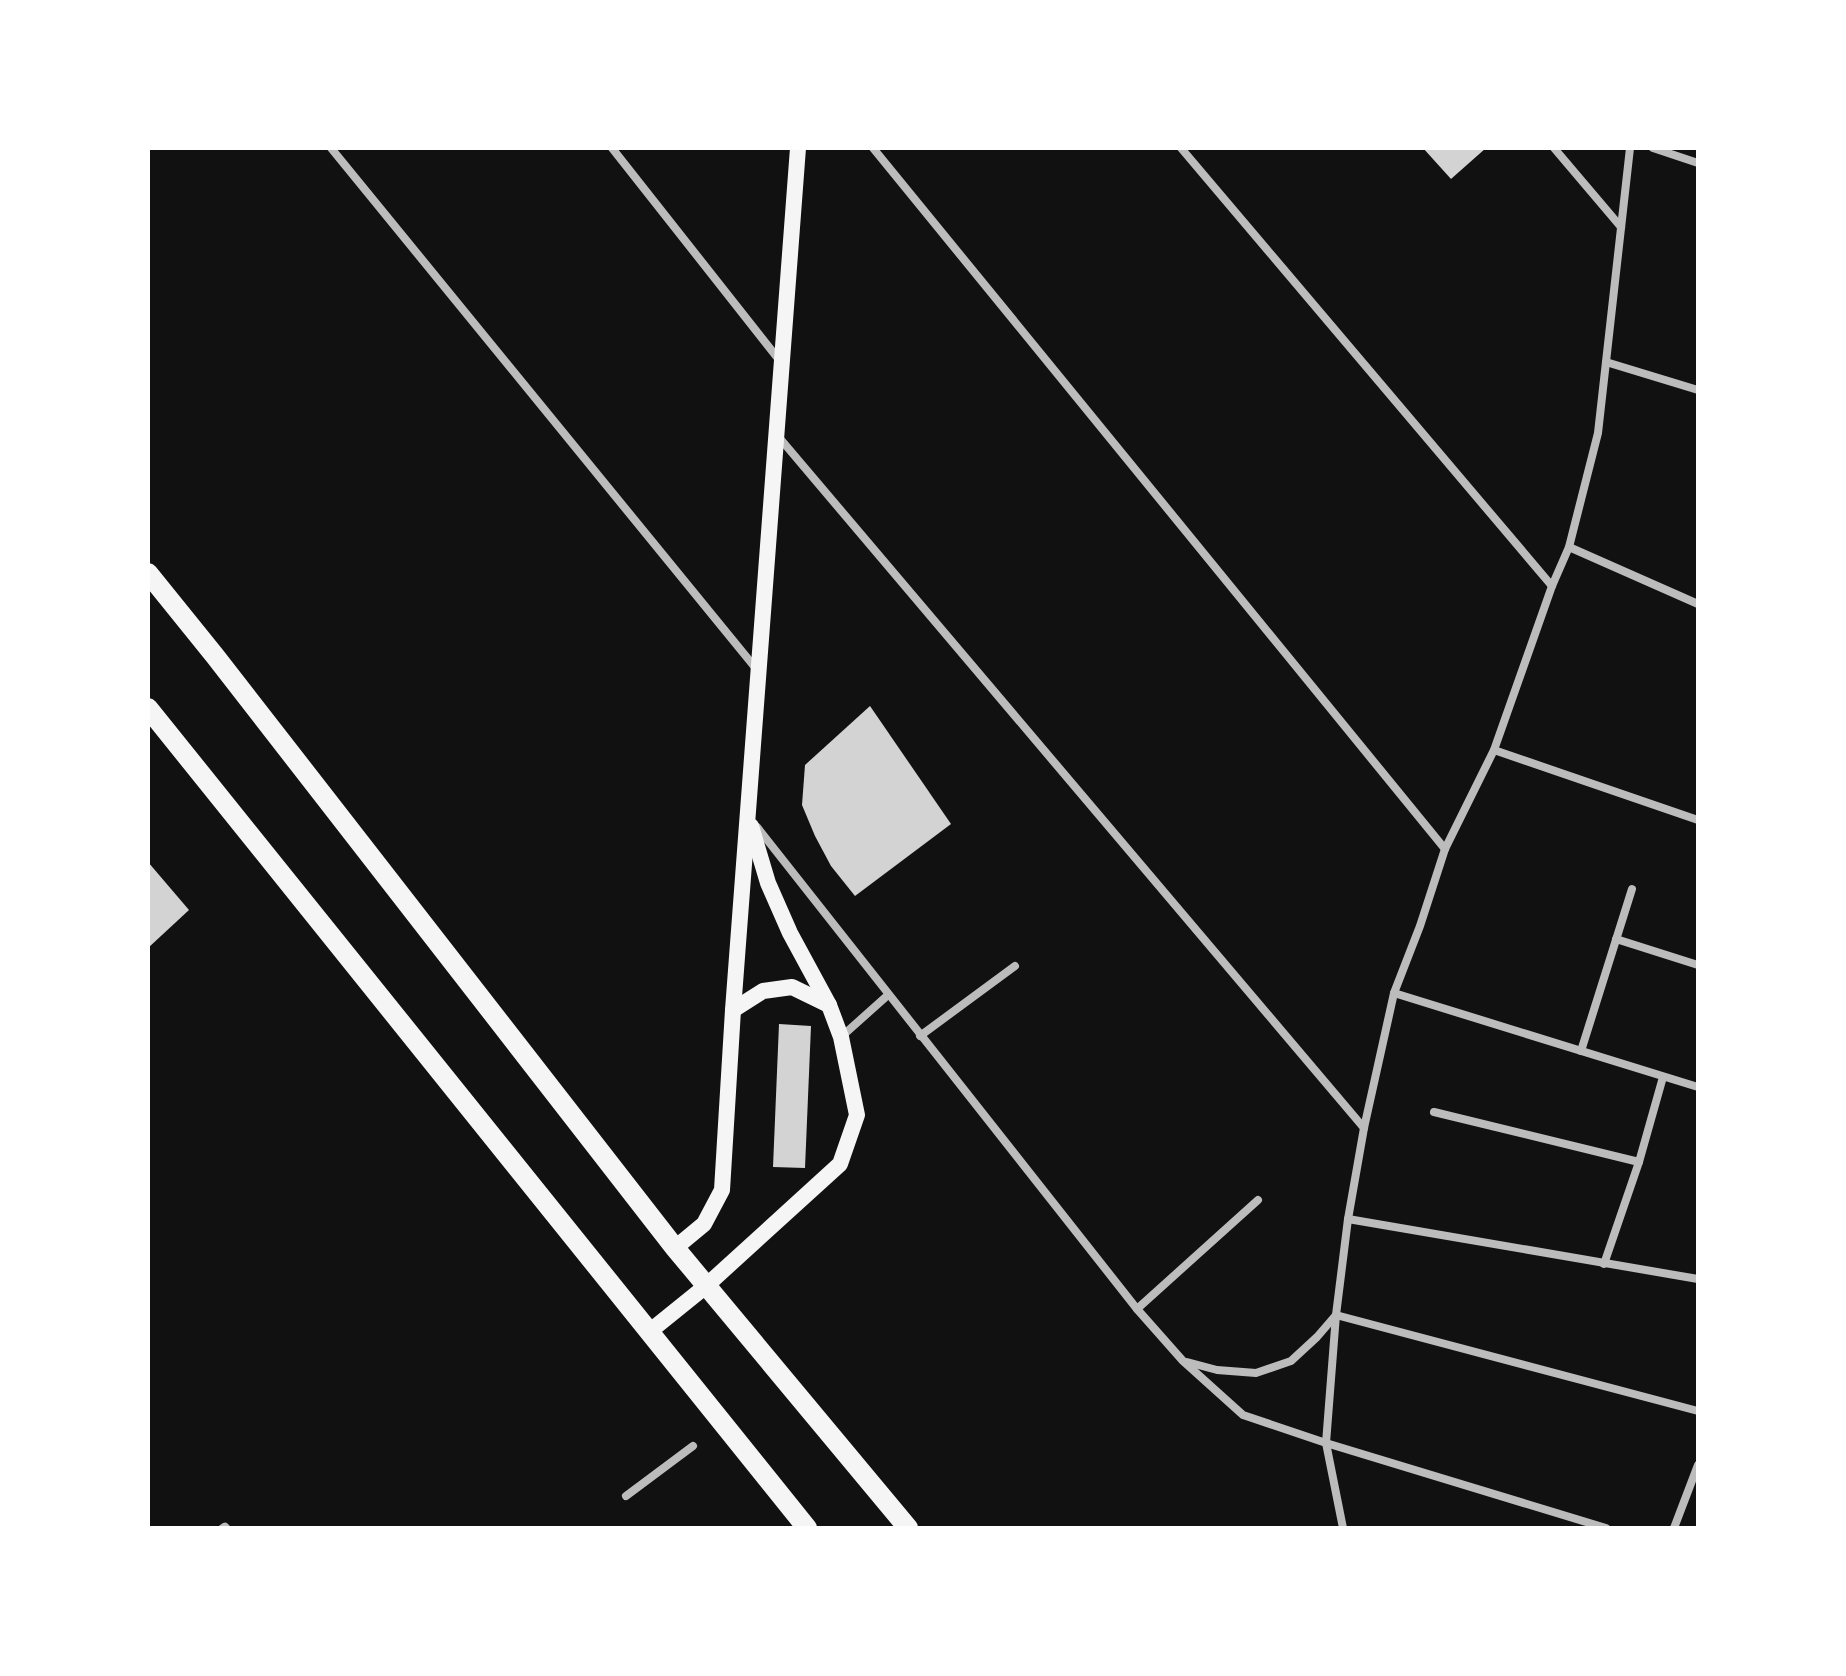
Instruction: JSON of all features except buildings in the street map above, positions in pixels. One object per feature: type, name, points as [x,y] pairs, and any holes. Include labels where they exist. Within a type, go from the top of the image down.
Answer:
[{"type":"main road","points":[[675,1248],[704,1224],[722,1190],[798,148]]},
{"type":"main road","points":[[148,573],[675,1248],[908,1528]]},
{"type":"main road","points":[[148,708],[807,1528]]},
{"type":"main road","points":[[649,1332],[706,1286],[840,1164],[857,1115],[841,1037],[829,1005],[790,933],[768,883],[749,817]]},
{"type":"main road","points":[[733,1010],[763,991],[792,987],[829,1005]]},
{"type":"street","points":[[331,148],[759,672]]},
{"type":"street","points":[[612,148],[782,365]]},
{"type":"street","points":[[873,148],[1445,849]]},
{"type":"street","points":[[1181,148],[1552,586]]},
{"type":"street","points":[[1554,148],[1621,227]]},
{"type":"street","points":[[1343,1528],[1326,1443],[1336,1315],[1364,1128],[1394,993],[1445,849],[1494,750],[1552,586],[1569,547],[1598,433],[1630,148]]},
{"type":"street","points":[[1653,148],[1694,162],[1693,148]]},
{"type":"street","points":[[1606,362],[1698,390]]},
{"type":"street","points":[[777,435],[1364,1128]]},
{"type":"street","points":[[1569,547],[1697,602]]},
{"type":"street","points":[[1494,750],[1698,820]]},
{"type":"street","points":[[749,817],[1137,1309],[1183,1361],[1243,1415],[1606,1528]]},
{"type":"street","points":[[1581,1051],[1632,889]]},
{"type":"street","points":[[1616,939],[1698,965]]},
{"type":"street","points":[[920,1036],[1015,966]]},
{"type":"street","points":[[1394,993],[1698,1087]]},
{"type":"street","points":[[841,1037],[888,995]]},
{"type":"street","points":[[1604,1264],[1639,1162],[1663,1077]]},
{"type":"street","points":[[1434,1112],[1639,1162]]},
{"type":"street","points":[[1137,1309],[1258,1200]]},
{"type":"street","points":[[1348,1219],[1698,1279]]},
{"type":"street","points":[[1183,1361],[1217,1370],[1256,1373],[1291,1361],[1336,1315]]},
{"type":"street","points":[[1336,1315],[1698,1411]]},
{"type":"street","points":[[626,1496],[693,1446]]},
{"type":"street","points":[[1674,1528],[1698,1465]]}]
